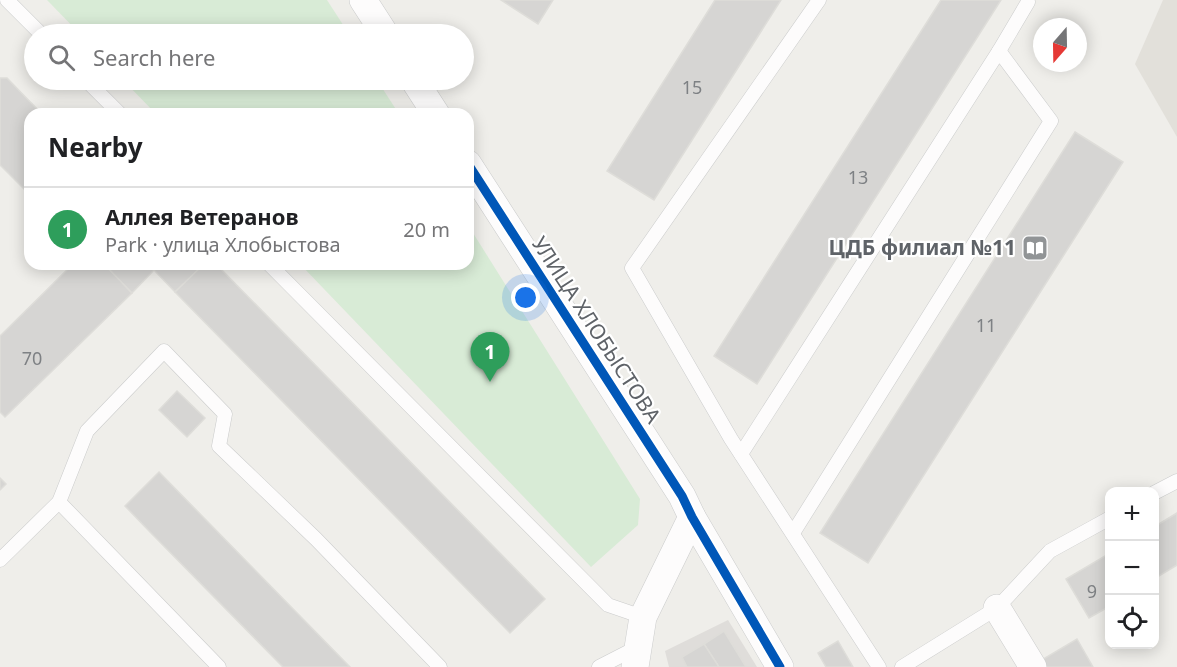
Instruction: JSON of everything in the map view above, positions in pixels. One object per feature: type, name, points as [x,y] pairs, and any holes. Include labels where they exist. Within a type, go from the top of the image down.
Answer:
[{"type":"street","points":[[363,0],[379,24]]},
{"type":"street","points":[[420,90],[432,108]]},
{"type":"street","name":"УЛИЦА ХЛОБЫСТОВА","points":[[474,173],[682,496],[780,667]]},
{"type":"street","points":[[636,657],[643,617],[692,517]]},
{"type":"street","points":[[997,608],[1033,667]]},
{"type":"lane","points":[[7,0],[31,24]]},
{"type":"lane","points":[[819,0],[632,268],[741,453],[879,667]]},
{"type":"lane","points":[[741,453],[999,51],[1028,2]]},
{"type":"lane","points":[[793,533],[1051,121],[999,51]]},
{"type":"lane","points":[[96,90],[114,108]]},
{"type":"lane","points":[[275,270],[608,604],[643,617]]},
{"type":"lane","points":[[0,560],[59,502],[87,431],[164,351],[225,414],[219,446],[316,539],[440,667]]},
{"type":"lane","points":[[1159,491],[1177,481]]},
{"type":"lane","points":[[59,502],[219,667]]},
{"type":"lane","points":[[902,667],[997,608],[1050,551],[1105,521]]},
{"type":"lane","points":[[599,667],[636,657]]},
{"type":"shaded area","points":[[1163,0],[1177,0],[1177,137],[1135,64]]},
{"type":"shaded area","points":[[728,620],[757,667],[669,667],[665,651]]},
{"type":"green space","points":[[47,0],[327,0],[343,24],[70,24]]},
{"type":"green space","points":[[133,90],[383,90],[395,108],[150,108]]},
{"type":"green space","points":[[474,235],[640,499],[638,525],[591,567],[306,270],[474,270]]},
{"type":"building","points":[[501,0],[553,0],[538,24]]},
{"type":"building","points":[[715,0],[781,0],[654,200],[607,171]]},
{"type":"building","points":[[941,0],[1001,0],[757,384],[714,356]]},
{"type":"building","points":[[0,78],[7,78],[36,108],[24,108],[24,189],[0,165]]},
{"type":"building","points":[[1075,132],[1123,162],[868,563],[820,533]]},
{"type":"building","points":[[67,270],[110,270],[132,293],[5,417],[0,412],[0,336]]},
{"type":"building","points":[[110,270],[154,270],[132,293]]},
{"type":"building","points":[[154,270],[198,270],[175,292]]},
{"type":"building","points":[[198,270],[222,270],[545,599],[510,633],[175,292]]},
{"type":"building","points":[[177,391],[205,418],[187,437],[159,410]]},
{"type":"building","points":[[159,472],[350,667],[283,667],[150,532],[125,506]]},
{"type":"building","points":[[0,478],[6,484],[0,490]]},
{"type":"building","points":[[1177,513],[1177,565],[1159,576],[1159,541],[1159,524]]},
{"type":"building","points":[[1105,556],[1105,609],[1089,618],[1066,579]]},
{"type":"building","points":[[724,631],[746,667],[719,667],[704,644]]},
{"type":"building","points":[[1077,639],[1093,667],[1043,667],[1040,661]]},
{"type":"building","points":[[838,641],[853,667],[826,667],[818,653]]},
{"type":"building","points":[[704,644],[719,667],[687,667],[682,657]]},
{"type":"cycle path","points":[[474,173],[682,496],[780,667]]},
{"type":"place","name":"ЦДБ филиал №11","points":[[1035,248]]},
{"type":"place","name":"Аллея Ветеранов","points":[[490,382]]}]
